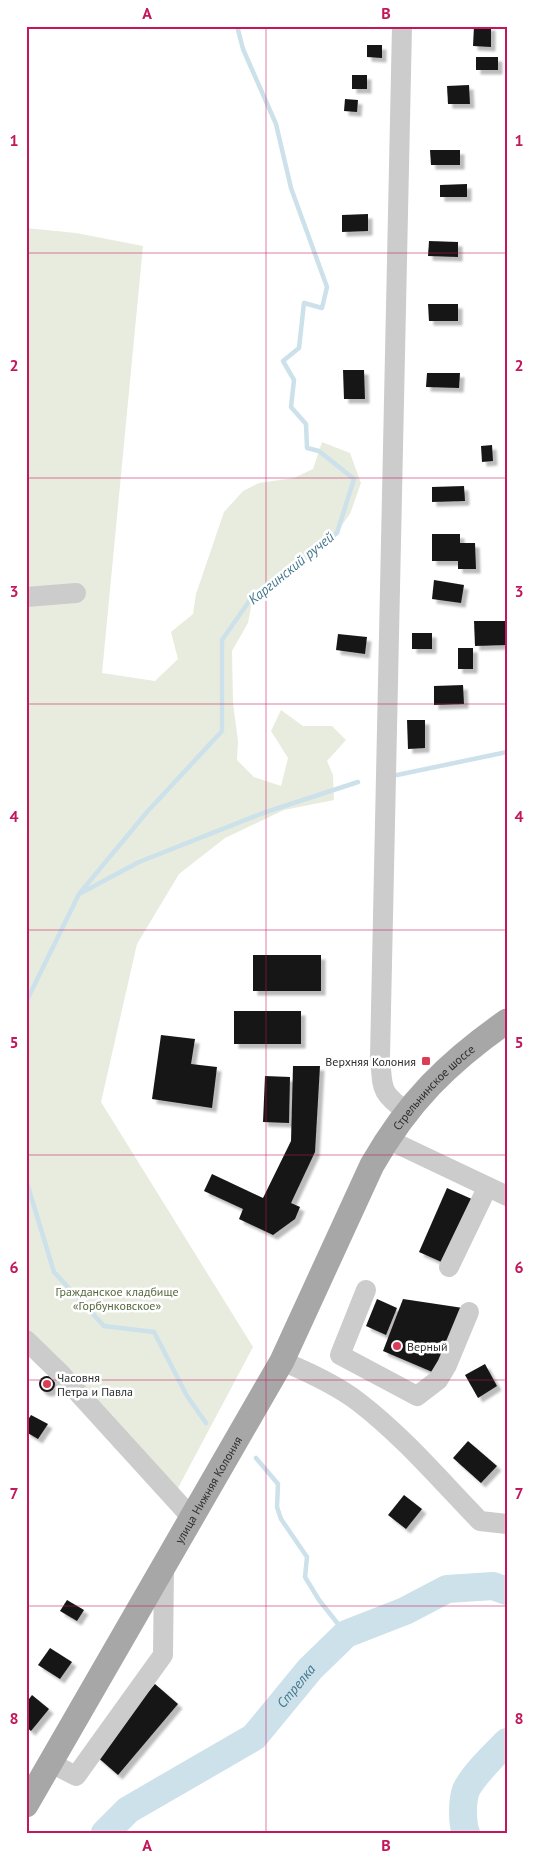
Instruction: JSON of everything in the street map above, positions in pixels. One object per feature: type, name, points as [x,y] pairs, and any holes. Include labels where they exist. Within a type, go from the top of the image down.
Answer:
[{"type":"main road","name":"Стрельнинское шоссе","points":[[372,1165],[406,1111],[437,1077],[476,1042],[507,1021]]},
{"type":"main road","name":"улица Нижняя Колония","points":[[26,1804],[282,1361],[372,1165]]},
{"type":"street","points":[[402,26],[380,1057],[383,1090],[390,1099],[406,1111]]},
{"type":"street","points":[[26,597],[76,594]]},
{"type":"street","points":[[387,1139],[507,1196]]},
{"type":"street","points":[[449,1267],[487,1188]]},
{"type":"street","points":[[366,1290],[340,1355],[417,1396],[438,1380],[469,1312]]},
{"type":"street","points":[[26,1340],[61,1374],[192,1518]]},
{"type":"street","points":[[282,1361],[308,1371],[352,1398],[404,1442],[480,1521],[507,1524]]},
{"type":"street","points":[[352,1398],[373,1372]]},
{"type":"street","points":[[51,1763],[76,1776],[163,1655],[164,1566]]},
{"type":"green space","name":"Гражданское кладбище «Горбунковское»","points":[[26,228],[76,233],[143,246],[102,673],[155,681],[178,659],[171,632],[193,614],[196,594],[224,512],[243,491],[259,483],[294,478],[313,469],[322,442],[350,453],[361,483],[350,514],[328,544],[252,602],[248,623],[232,651],[233,703],[238,741],[237,760],[254,777],[281,786],[288,758],[271,731],[281,710],[303,726],[332,726],[346,740],[327,761],[333,775],[334,800],[284,810],[225,838],[179,874],[137,944],[101,1102],[253,1347],[178,1488],[26,1332]]},
{"type":"building","points":[[474,26],[491,26],[491,47],[473,46]]},
{"type":"building","points":[[367,45],[382,45],[382,58],[367,57]]},
{"type":"building","points":[[476,57],[498,57],[498,70],[476,70]]},
{"type":"building","points":[[352,75],[367,75],[367,89],[352,89]]},
{"type":"building","points":[[469,85],[470,104],[448,104],[447,86]]},
{"type":"building","points":[[345,99],[358,100],[357,112],[344,111]]},
{"type":"building","points":[[430,150],[460,150],[460,165],[431,165]]},
{"type":"building","points":[[467,184],[467,197],[440,197],[440,185]]},
{"type":"building","points":[[368,214],[368,231],[342,232],[342,215]]},
{"type":"building","points":[[429,241],[458,242],[458,257],[428,256]]},
{"type":"building","points":[[428,304],[458,304],[458,321],[429,321]]},
{"type":"building","points":[[343,370],[364,370],[365,399],[344,399]]},
{"type":"building","points":[[427,373],[460,373],[459,388],[426,387]]},
{"type":"building","points":[[492,445],[493,461],[482,462],[481,446]]},
{"type":"building","points":[[464,486],[465,501],[432,502],[432,487]]},
{"type":"building","points":[[432,534],[460,534],[460,543],[475,543],[476,569],[458,569],[458,561],[432,561]]},
{"type":"building","points":[[434,580],[464,585],[461,603],[432,599]]},
{"type":"building","points":[[474,621],[507,621],[507,645],[475,646]]},
{"type":"building","points":[[412,633],[432,633],[432,649],[412,649]]},
{"type":"building","points":[[338,634],[367,637],[365,654],[336,650]]},
{"type":"building","points":[[458,648],[473,648],[473,669],[458,669]]},
{"type":"building","points":[[463,685],[464,704],[434,705],[434,686]]},
{"type":"building","points":[[407,720],[425,720],[425,748],[408,749]]},
{"type":"building","points":[[253,955],[321,955],[321,991],[253,991]]},
{"type":"building","points":[[234,1011],[301,1011],[301,1044],[234,1044]]},
{"type":"building","points":[[161,1035],[195,1039],[191,1064],[217,1067],[212,1108],[152,1099]]},
{"type":"building","points":[[293,1066],[320,1066],[315,1152],[291,1203],[300,1207],[295,1219],[273,1235],[239,1219],[243,1209],[204,1191],[212,1174],[263,1198],[291,1141]]},
{"type":"building","points":[[265,1076],[290,1077],[289,1123],[263,1122]]},
{"type":"building","points":[[447,1188],[474,1200],[446,1264],[419,1252]]},
{"type":"building","points":[[377,1299],[397,1308],[386,1335],[366,1326]]},
{"type":"building","points":[[403,1299],[463,1308],[437,1374],[383,1351]]},
{"type":"building","points":[[485,1364],[497,1386],[478,1398],[465,1375]]},
{"type":"building","name":"Часовня Петра и Павла","points":[[44,1376],[50,1376],[55,1381],[53,1390],[44,1392],[39,1387],[39,1381]]},
{"type":"building","points":[[31,1415],[48,1424],[38,1439],[26,1432],[26,1423]]},
{"type":"building","points":[[468,1441],[497,1466],[481,1483],[453,1458]]},
{"type":"building","points":[[404,1495],[422,1509],[406,1529],[388,1515]]},
{"type":"building","points":[[67,1600],[84,1610],[77,1621],[60,1611]]},
{"type":"building","points":[[50,1648],[72,1662],[60,1679],[38,1665]]},
{"type":"building","points":[[155,1684],[178,1704],[118,1775],[95,1755]]},
{"type":"building","points":[[32,1695],[49,1709],[31,1731],[26,1727],[26,1703]]},
{"type":"waterway","name":"Каргинский ручей","points":[[26,1002],[79,894],[147,812],[222,731],[222,640],[250,600],[337,533],[354,479],[319,451],[307,448],[306,424],[291,407],[294,380],[283,361],[299,348],[304,303],[322,308],[327,287],[291,188],[276,124],[243,49],[237,26]]},
{"type":"waterway","points":[[397,775],[507,752]]},
{"type":"waterway","points":[[81,893],[139,862],[263,813],[358,782]]},
{"type":"waterway","name":"Каргинский ручей","points":[[26,1180],[54,1272],[104,1326],[154,1332],[187,1396],[206,1423]]},
{"type":"waterway","name":"Каргинский ручей","points":[[256,1458],[278,1484],[277,1507],[281,1519],[307,1557],[305,1577],[319,1600],[346,1634]]},
{"type":"waterway","name":"Стрелка","points":[[105,1833],[128,1810],[254,1737],[310,1669],[346,1634],[405,1611],[447,1589],[493,1586],[507,1591]]},
{"type":"waterway","name":"Стрелка","points":[[466,1833],[463,1812],[466,1790],[479,1771],[507,1742]]},
{"type":"place","name":"Верхняя Колония","points":[[426,1061]]},
{"type":"place","name":"Верный","points":[[397,1346]]},
{"type":"place","name":"Часовня Петра и Павла","points":[[47,1384]]}]
